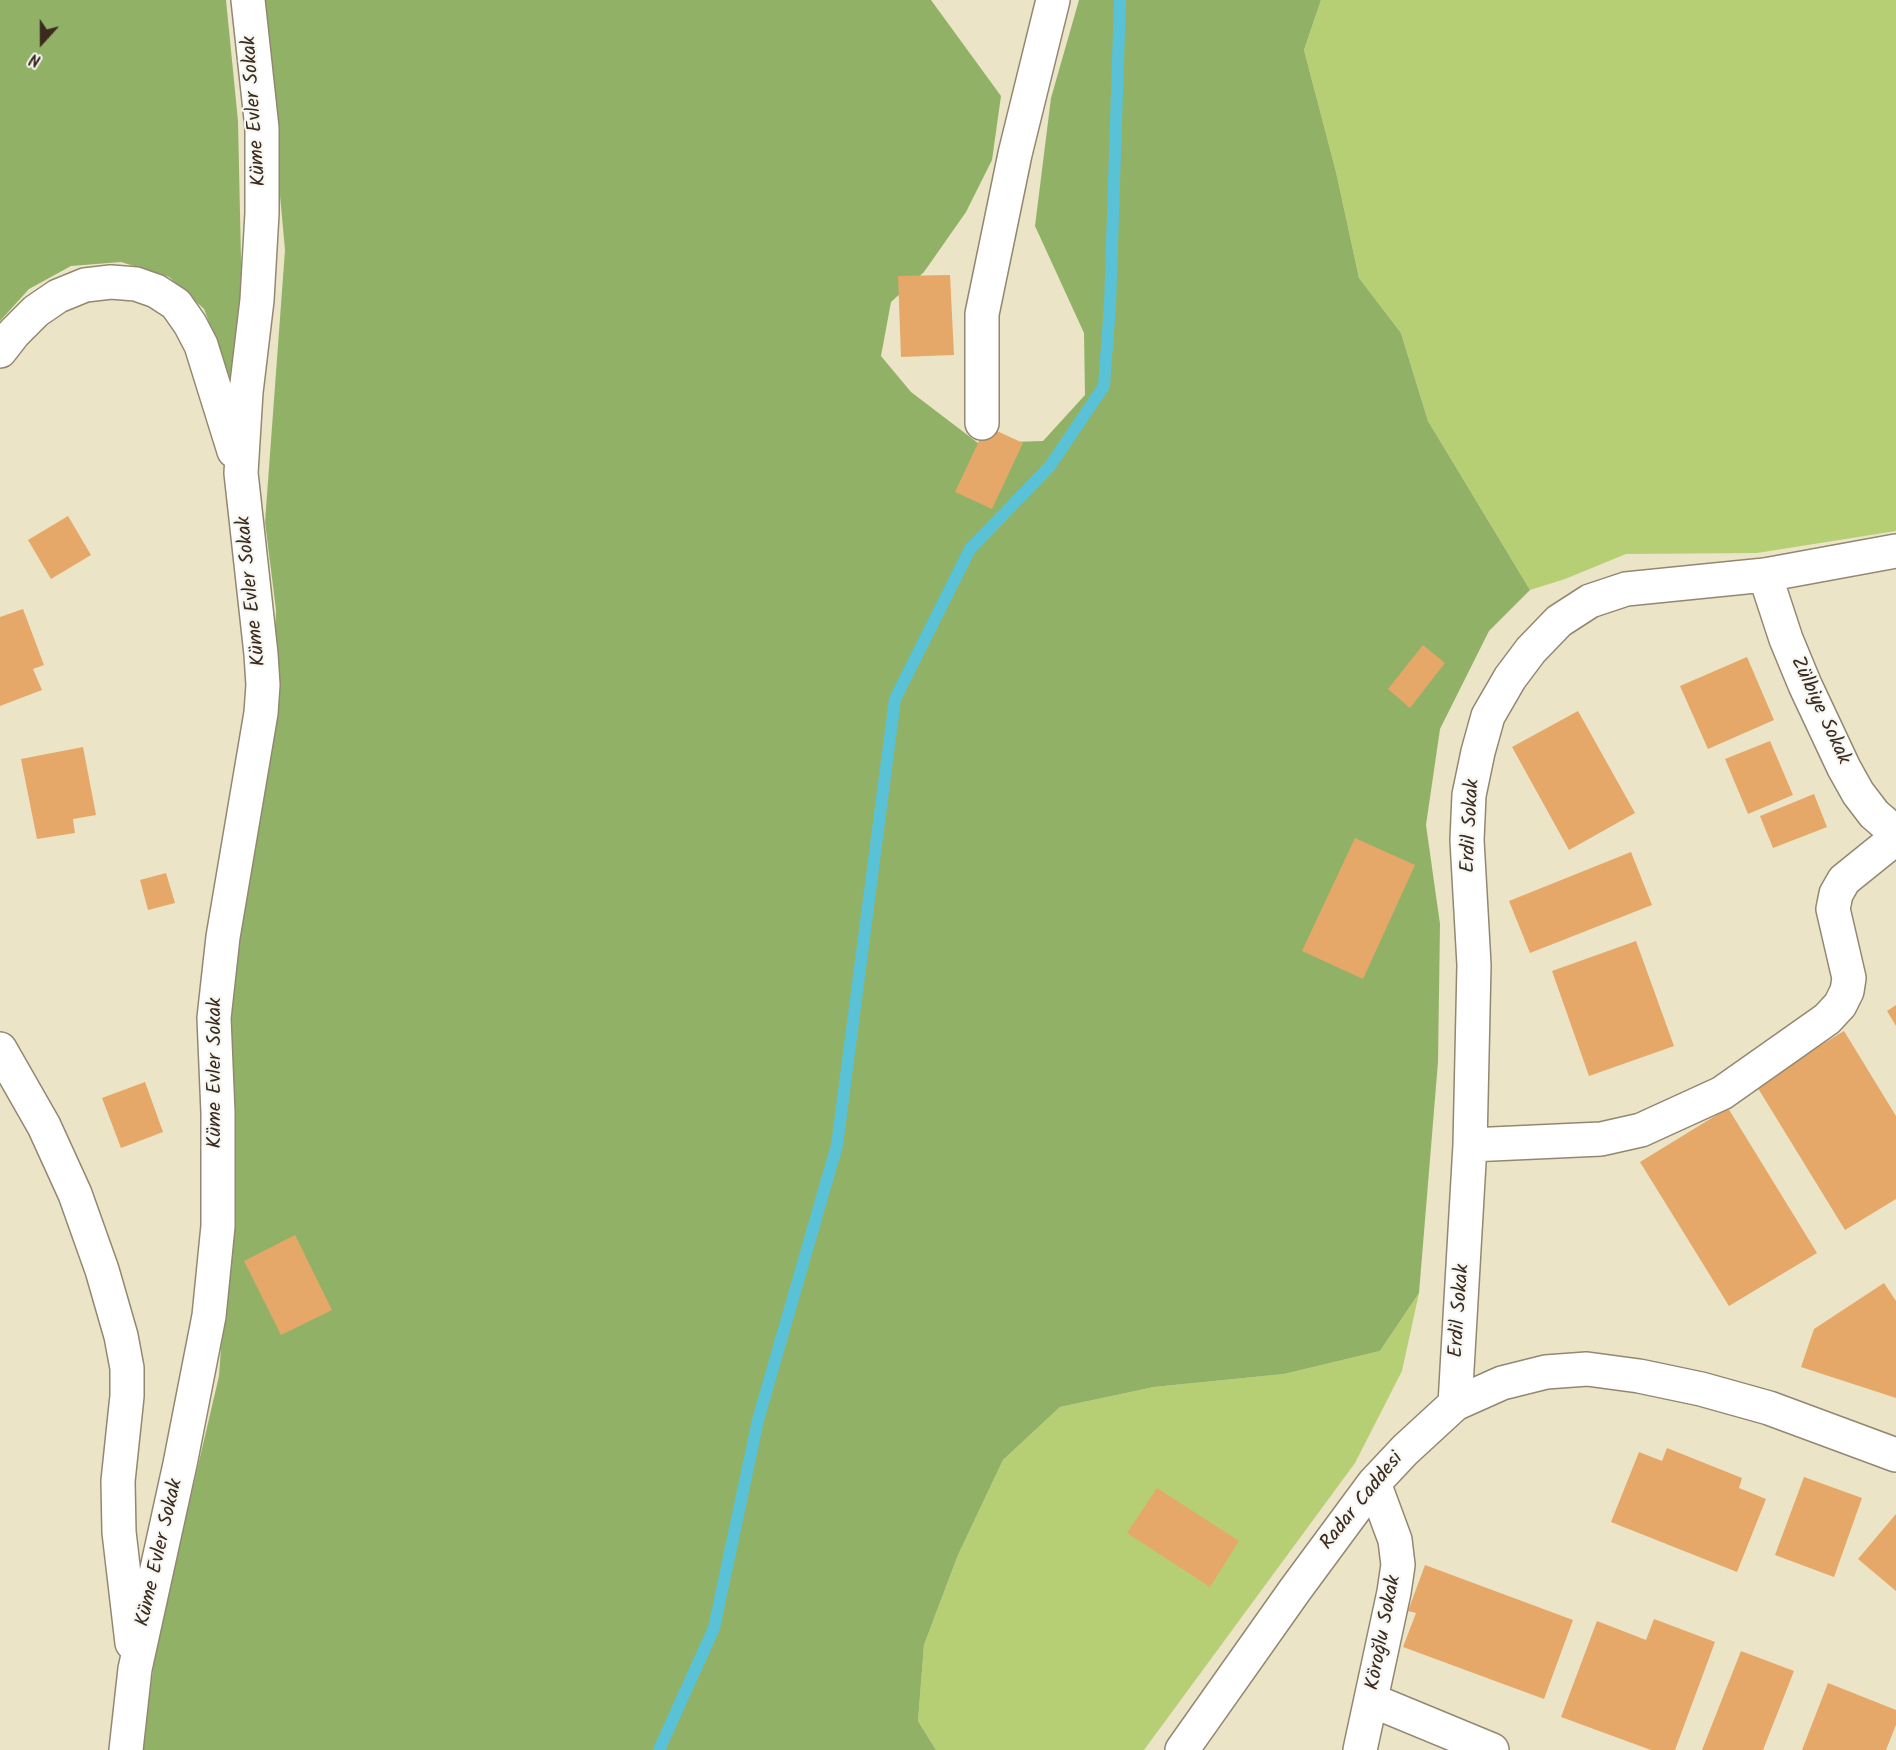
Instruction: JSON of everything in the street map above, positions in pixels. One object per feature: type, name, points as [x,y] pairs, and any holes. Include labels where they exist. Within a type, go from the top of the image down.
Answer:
[{"type":"street","name":"Küme Evler Sokak","points":[[126,1750],[135,1669],[180,1464],[209,1316],[218,1226],[218,1113],[214,1018],[223,938],[261,713],[263,686],[241,473],[246,392],[257,300],[262,213],[262,128],[248,0]]},
{"type":"street","points":[[982,423],[982,314],[1015,154],[1053,0]]},
{"type":"street","name":"Küme Evler Sokak","points":[[0,351],[36,311],[58,296],[85,285],[111,282],[136,284],[156,291],[176,304],[201,345],[241,473]]},
{"type":"street","name":"Erdil Sokak","points":[[1455,1404],[1470,1145],[1474,965],[1467,840],[1469,795],[1488,716],[1510,678],[1531,650],[1559,621],[1590,601],[1626,589],[1765,575],[1896,551]]},
{"type":"street","name":"Zülbiye Sokak","points":[[1765,575],[1786,639],[1844,768],[1858,793],[1874,814],[1896,833]]},
{"type":"street","points":[[1470,1145],[1601,1139],[1641,1130],[1722,1093],[1827,1019],[1840,1005],[1847,991],[1849,978],[1833,909],[1836,894],[1844,880],[1896,838]]},
{"type":"street","name":"Küme Evler Sokak","points":[[0,1049],[44,1126],[75,1194],[102,1270],[121,1336],[127,1368],[127,1396],[118,1481],[119,1532],[135,1669]]},
{"type":"street","name":"Radar Caddesi","points":[[1182,1750],[1374,1483],[1405,1450],[1455,1404],[1502,1383],[1546,1372],[1587,1369],[1639,1376],[1701,1389],[1769,1408],[1896,1455]]},
{"type":"street","name":"Köroğlu Sokak","points":[[1359,1750],[1398,1565],[1395,1540],[1374,1483]]},
{"type":"street","points":[[1371,1700],[1492,1750]]},
{"type":"green space","points":[[0,0],[226,0],[238,121],[242,305],[235,391],[204,309],[169,277],[121,262],[71,266],[29,289],[0,321]]},
{"type":"green space","points":[[265,0],[931,0],[1001,96],[992,160],[966,212],[924,272],[891,302],[881,356],[911,392],[978,443],[1043,441],[1085,395],[1084,333],[1035,226],[1051,98],[1079,0],[1321,0],[1304,50],[1336,172],[1359,278],[1401,333],[1428,421],[1530,590],[1489,631],[1440,729],[1426,825],[1440,924],[1438,1062],[1419,1293],[1380,1351],[1284,1374],[1154,1387],[1060,1407],[1003,1460],[958,1555],[924,1645],[918,1721],[936,1750],[142,1750],[157,1641],[219,1376],[227,1264],[229,1006],[272,727],[276,610],[265,522],[285,250]]},
{"type":"green space","points":[[1321,0],[1896,0],[1896,531],[1757,553],[1626,554],[1565,579],[1530,590],[1428,421],[1401,333],[1359,278],[1336,172],[1304,50]]},
{"type":"green space","points":[[1419,1293],[1402,1371],[1355,1463],[1144,1750],[936,1750],[918,1721],[924,1645],[958,1555],[1003,1460],[1060,1407],[1154,1387],[1284,1374],[1380,1351]]},
{"type":"building","points":[[950,275],[954,355],[901,357],[898,276]]},
{"type":"building","points":[[986,426],[1023,443],[992,509],[955,492]]},
{"type":"building","points":[[68,516],[91,555],[51,579],[28,540]]},
{"type":"building","points":[[23,609],[44,665],[33,669],[42,690],[0,706],[0,617]]},
{"type":"building","points":[[1423,645],[1445,663],[1410,708],[1388,689]]},
{"type":"building","points":[[1747,657],[1774,720],[1708,749],[1680,686]]},
{"type":"building","points":[[1578,711],[1635,813],[1569,850],[1512,747]]},
{"type":"building","points":[[1770,741],[1793,795],[1748,814],[1725,759]]},
{"type":"building","points":[[83,747],[96,815],[73,819],[75,833],[37,839],[21,759]]},
{"type":"building","points":[[1814,794],[1827,827],[1773,848],[1760,816]]},
{"type":"building","points":[[1355,838],[1415,865],[1363,979],[1302,951]]},
{"type":"building","points":[[1631,852],[1652,905],[1530,953],[1509,901]]},
{"type":"building","points":[[166,873],[175,903],[148,910],[140,880]]},
{"type":"building","points":[[1636,941],[1674,1046],[1589,1076],[1552,971]]},
{"type":"building","points":[[1896,1005],[1896,1026],[1887,1011]]},
{"type":"building","points":[[1844,1031],[1896,1116],[1896,1199],[1845,1230],[1756,1085]]},
{"type":"building","points":[[145,1082],[163,1132],[121,1148],[102,1098]]},
{"type":"building","points":[[1728,1108],[1817,1253],[1729,1306],[1640,1162]]},
{"type":"building","points":[[295,1235],[332,1310],[281,1335],[244,1261]]},
{"type":"building","points":[[1884,1283],[1896,1301],[1896,1398],[1801,1367],[1814,1329]]},
{"type":"building","points":[[1667,1448],[1742,1478],[1739,1488],[1766,1499],[1737,1572],[1611,1522],[1639,1452],[1662,1461]]},
{"type":"building","points":[[1804,1477],[1862,1498],[1834,1577],[1775,1555]]},
{"type":"building","points":[[1157,1488],[1239,1541],[1210,1587],[1127,1533]]},
{"type":"building","points":[[1896,1514],[1896,1591],[1858,1559]]},
{"type":"building","points":[[1425,1565],[1573,1620],[1544,1699],[1403,1647],[1416,1613],[1408,1611]]},
{"type":"building","points":[[1654,1619],[1715,1642],[1675,1750],[1651,1750],[1561,1717],[1597,1621],[1646,1640]]},
{"type":"building","points":[[1741,1651],[1794,1671],[1763,1750],[1702,1750]]},
{"type":"building","points":[[1828,1683],[1896,1710],[1896,1725],[1886,1750],[1802,1750]]},
{"type":"waterway","points":[[659,1750],[714,1628],[758,1420],[837,1145],[895,699],[970,549],[1050,466],[1104,386],[1110,305],[1120,0]]}]
